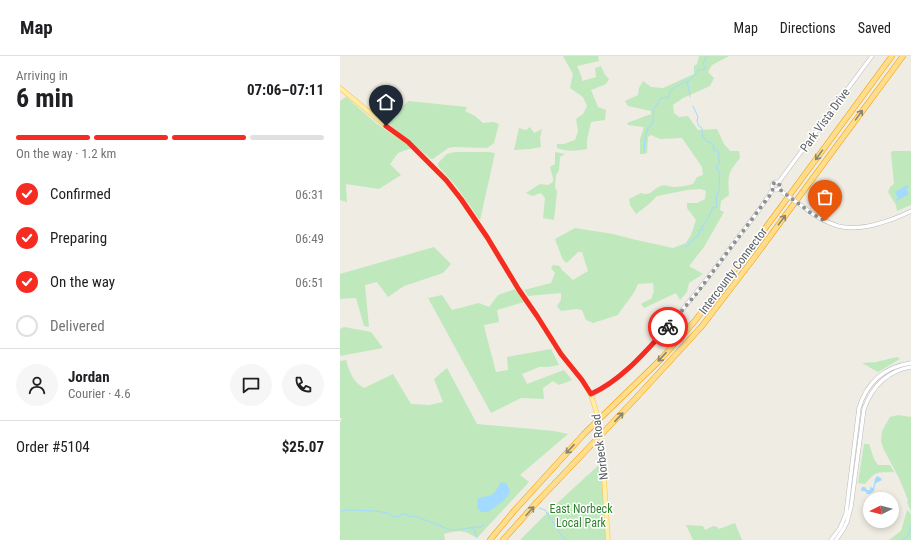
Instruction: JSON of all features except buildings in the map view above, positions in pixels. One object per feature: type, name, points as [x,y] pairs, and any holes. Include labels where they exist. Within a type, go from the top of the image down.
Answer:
[{"type":"highway","name":"Intercounty Connector","points":[[490,540],[514,511],[584,434],[660,360],[694,322],[733,272],[892,56]]},
{"type":"highway","name":"Intercounty Connector","points":[[503,540],[652,382],[702,326],[903,56]]},
{"type":"main road","name":"Norbeck Road","points":[[340,88],[408,142],[446,180],[487,237],[519,290],[561,354],[591,394],[601,434],[608,540]]},
{"type":"street","name":"Park Vista Drive","points":[[773,189],[772,185],[775,182],[778,183],[872,56]]},
{"type":"street","points":[[778,183],[781,190],[817,217],[829,223],[842,226],[867,226],[890,220],[911,211]]},
{"type":"street","points":[[591,394],[606,387],[628,369],[647,350],[697,293],[773,189],[781,190]]},
{"type":"street","points":[[831,540],[840,528],[846,514],[859,408],[864,394],[874,381],[886,371],[900,365],[911,363]]},
{"type":"street","points":[[836,540],[845,526],[853,498],[864,409],[867,400],[874,388],[885,377],[897,371],[911,367]]},
{"type":"green space","points":[[563,56],[598,56],[599,61],[577,66],[582,81],[596,77],[595,68],[601,66],[605,75],[609,79],[606,84],[591,90],[598,107],[606,110],[605,120],[591,122],[587,140],[587,149],[572,151],[557,148],[557,144],[564,144],[575,140],[578,131],[576,119],[583,114],[587,106],[583,97],[570,88],[573,74]]},
{"type":"green space","points":[[699,56],[729,56],[712,65],[708,72],[714,78],[710,86],[683,98],[673,105],[674,113],[679,117],[688,116],[698,130],[717,129],[724,144],[730,151],[739,151],[740,158],[729,175],[729,195],[721,201],[720,210],[724,212],[704,247],[689,266],[703,274],[689,283],[687,292],[680,300],[676,293],[644,308],[641,304],[652,298],[654,292],[653,283],[638,284],[634,293],[618,315],[593,323],[586,320],[582,310],[577,309],[561,311],[557,306],[561,300],[561,293],[528,296],[524,290],[551,283],[555,273],[551,268],[553,265],[560,266],[562,270],[573,280],[588,271],[582,252],[578,252],[566,263],[562,258],[555,239],[575,228],[613,234],[673,248],[686,243],[691,235],[696,220],[687,208],[687,203],[697,203],[705,199],[706,191],[701,189],[687,190],[657,196],[636,214],[630,205],[629,199],[641,193],[647,194],[662,185],[676,187],[693,184],[697,177],[703,175],[702,167],[682,138],[660,139],[651,135],[648,137],[647,153],[640,154],[640,139],[644,127],[628,125],[627,123],[651,114],[651,111],[628,106],[625,101],[638,95],[639,88],[643,81],[651,87],[663,88],[694,74],[694,66],[697,64]]},
{"type":"green space","points":[[346,97],[377,124],[412,148],[398,153],[390,164],[401,175],[379,189],[346,184],[347,202],[340,200],[340,101]]},
{"type":"green space","points":[[408,101],[467,107],[465,111],[475,116],[483,123],[493,122],[499,124],[494,143],[487,148],[448,148],[431,159],[388,123]]},
{"type":"green space","points":[[530,127],[534,133],[542,129],[540,138],[541,147],[514,150],[519,128],[526,130]]},
{"type":"green space","points":[[892,151],[911,151],[911,205],[897,211],[896,205],[888,192],[890,187],[894,184]]},
{"type":"green space","points":[[455,152],[495,153],[480,220],[456,186],[438,166],[438,163],[447,154]]},
{"type":"green space","points":[[555,152],[565,154],[560,157],[559,170],[556,175],[555,187],[557,192],[554,220],[543,218],[545,198],[541,193],[532,196],[526,193],[540,184],[548,185],[553,182],[550,167],[555,164]]},
{"type":"green space","points":[[434,247],[451,264],[443,273],[404,286],[388,297],[377,282],[365,285],[369,327],[364,326],[356,298],[340,299],[340,274]]},
{"type":"green space","points":[[515,289],[524,302],[497,310],[499,322],[484,325],[496,372],[508,370],[507,357],[551,349],[559,365],[539,367],[522,374],[527,384],[564,370],[572,380],[559,385],[553,381],[543,388],[544,399],[521,398],[491,413],[428,298],[442,295],[452,310],[479,303],[489,307],[498,295]]},
{"type":"green space","points":[[344,327],[371,332],[383,348],[340,356],[340,329]]},
{"type":"green space","points":[[897,357],[900,359],[878,372],[862,363],[876,362]]},
{"type":"green space","points":[[346,360],[354,379],[364,388],[393,374],[411,404],[429,405],[443,402],[434,379],[447,368],[477,424],[554,431],[568,434],[520,475],[529,482],[477,538],[468,533],[458,531],[444,534],[445,540],[340,540],[340,423],[342,418],[340,418],[340,361]]},
{"type":"green space","points":[[898,415],[911,417],[911,512],[899,478],[884,450],[881,441],[882,431],[890,417]]},
{"type":"green space","points":[[864,444],[869,444],[874,459],[878,465],[890,465],[894,472],[877,473],[865,484],[858,483]]},
{"type":"green space","name":"East Norbeck Local Park","points":[[602,462],[608,540],[520,540],[552,508]]},
{"type":"green space","points":[[907,510],[911,514],[911,540],[889,540],[901,531]]},
{"type":"green space","points":[[735,523],[742,540],[693,540],[686,525],[703,526],[705,530],[713,526],[719,529]]},
{"type":"water","points":[[907,185],[909,187],[906,189],[909,194],[897,201],[896,199],[898,198],[895,192]]},
{"type":"water","points":[[877,476],[882,480],[876,483],[874,491],[861,491],[862,487],[865,487],[867,490],[870,490],[870,487],[873,488]]},
{"type":"water","points":[[501,482],[507,484],[510,491],[508,496],[488,512],[481,512],[477,507],[478,498],[493,494]]},
{"type":"waterway","points":[[690,97],[687,82],[698,70],[705,69],[703,64],[706,56]]},
{"type":"waterway","points":[[644,151],[645,138],[648,128],[651,126],[653,121],[654,109],[661,98],[669,97],[672,89],[684,82],[687,82]]},
{"type":"waterway","points":[[686,247],[699,235],[699,230],[703,230],[702,228],[713,207],[716,208],[716,197],[720,188],[720,174],[716,167],[720,163],[719,152],[717,150],[715,151],[712,143],[706,141],[703,137],[702,128],[699,126],[697,121],[698,117],[693,106]]},
{"type":"waterway","points":[[539,508],[545,510],[563,538],[567,540]]},
{"type":"waterway","points":[[340,511],[375,511],[388,513],[392,516],[399,517],[403,514],[407,514],[409,517],[415,516],[448,529],[456,530],[481,527],[484,525]]},
{"type":"waterway","points":[[902,540],[908,536],[911,526]]},
{"type":"waterway","points":[[471,528],[474,529],[477,537]]},
{"type":"way so far","points":[[668,327],[697,293],[770,195],[773,189],[772,185],[774,183],[777,182],[780,187],[779,189],[811,213],[825,221]]},
{"type":"route","points":[[386,126],[408,142],[446,180],[461,199],[487,237],[519,290],[561,354],[591,394],[606,387],[618,378],[668,327]]}]
